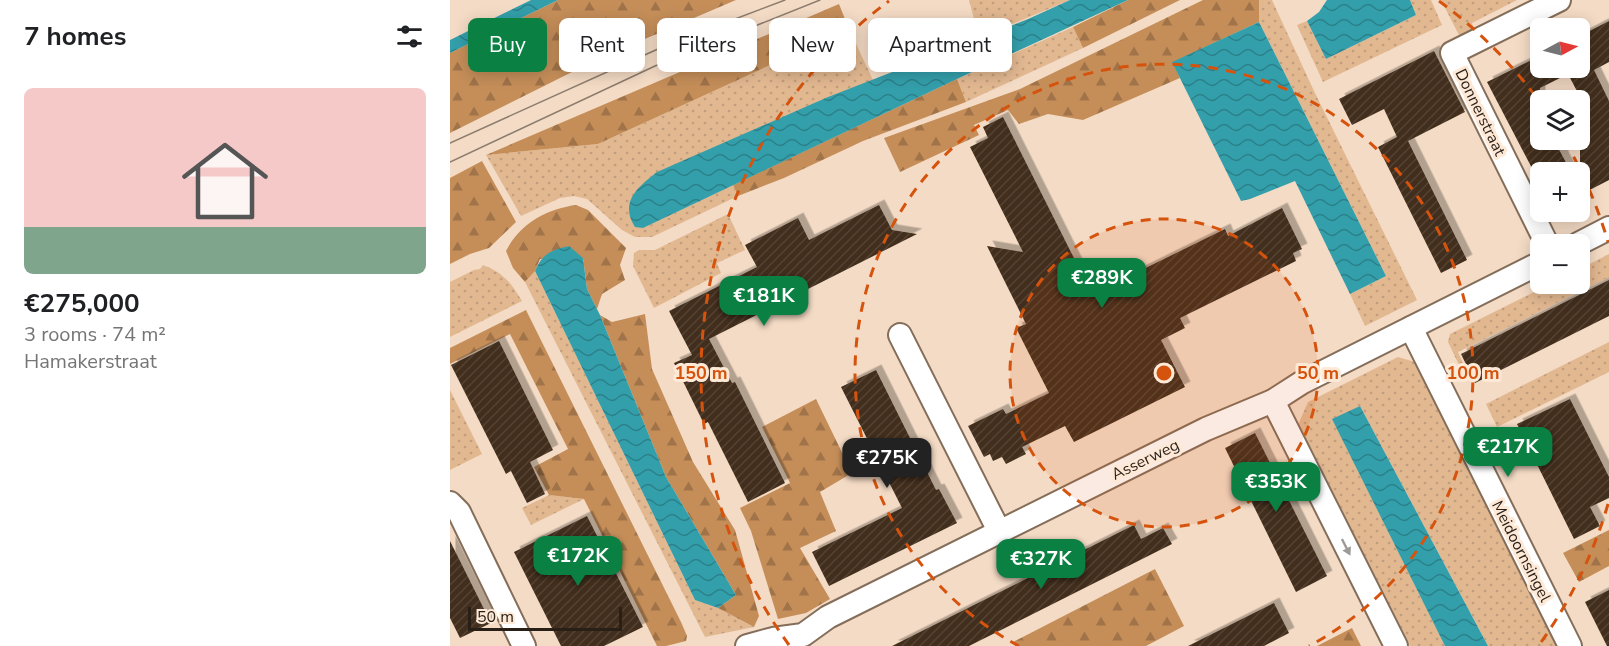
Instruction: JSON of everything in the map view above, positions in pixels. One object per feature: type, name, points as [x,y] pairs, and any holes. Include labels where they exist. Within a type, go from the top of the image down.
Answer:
[{"type":"street","name":"Donnerstraat","points":[[1542,234],[1452,53],[1559,0]]},
{"type":"street","points":[[1590,238],[1609,228]]},
{"type":"street","name":"Asserweg","points":[[747,646],[773,639],[806,640],[828,617],[1206,429],[1273,401],[1300,383],[1530,268]]},
{"type":"street","name":"Meidoornsingel","points":[[1411,327],[1570,646]]},
{"type":"street","points":[[900,335],[999,531]]},
{"type":"street","points":[[1273,401],[1396,646]]},
{"type":"street","points":[[450,503],[459,512],[524,646]]},
{"type":"shaded area","points":[[969,0],[1070,0],[1012,24],[1012,18],[974,18]]},
{"type":"shaded area","points":[[1259,0],[1272,0],[1417,300],[1365,326],[1350,294],[1386,276],[1259,22]]},
{"type":"shaded area","points":[[1410,0],[1431,0],[1442,25],[1323,82],[1297,25],[1307,21],[1326,59],[1416,15]]},
{"type":"shaded area","points":[[1441,0],[1517,0],[1472,23],[1474,29],[1460,37]]},
{"type":"shaded area","points":[[1073,27],[1083,48],[966,102],[957,79],[973,72],[1012,72],[1012,54]]},
{"type":"shaded area","points":[[856,44],[873,80],[817,102],[643,228],[733,185],[738,196],[652,237],[635,237],[622,230],[587,199],[574,196],[560,198],[521,216],[486,155],[598,144],[769,66],[769,72],[856,72]]},
{"type":"shaded area","points":[[728,214],[745,250],[717,263],[721,273],[654,308],[633,266],[634,253],[639,250],[655,250]]},
{"type":"shaded area","points":[[1609,254],[1609,277],[1590,286],[1590,264]]},
{"type":"shaded area","points":[[483,265],[506,279],[522,301],[450,337],[450,282],[480,269]]},
{"type":"shaded area","points":[[535,271],[695,600],[718,608],[754,627],[705,637],[525,282]]},
{"type":"shaded area","points":[[1530,294],[1575,294],[1458,352],[1463,363],[1459,365],[1448,342],[1450,334]]},
{"type":"shaded area","points":[[1609,342],[1609,372],[1497,427],[1486,404]]},
{"type":"shaded area","points":[[1398,357],[1415,362],[1559,646],[1488,646],[1360,406],[1333,420],[1445,646],[1410,646],[1311,448],[1297,427],[1308,402]]},
{"type":"shaded area","points":[[450,390],[482,454],[450,470]]},
{"type":"shaded area","points":[[549,495],[584,499],[531,525],[522,508]]},
{"type":"green space","points":[[558,0],[736,0],[694,18],[657,18],[657,34],[645,39],[645,18],[559,18],[559,72],[572,72],[450,133],[450,53],[468,44],[468,72],[547,72],[547,18],[521,18]]},
{"type":"green space","points":[[1128,0],[1180,0],[1083,48],[1073,27]]},
{"type":"green space","points":[[1203,0],[1259,0],[1259,22],[1173,62],[1180,78],[1083,120],[1048,114],[1019,124],[1008,110],[974,125],[979,135],[900,172],[884,138],[1020,89]]},
{"type":"green space","points":[[839,4],[845,18],[806,18]]},
{"type":"green space","points":[[769,34],[769,66],[757,71],[757,39]]},
{"type":"green space","points":[[680,72],[755,72],[598,144],[486,155]]},
{"type":"green space","points":[[957,79],[966,102],[863,141],[784,178],[738,196],[733,185]]},
{"type":"green space","points":[[482,161],[516,222],[489,248],[450,264],[450,178]]},
{"type":"green space","points":[[576,205],[588,210],[626,248],[620,265],[625,280],[602,294],[597,309],[587,289],[583,258],[540,259],[535,271],[525,282],[513,268],[506,251],[519,233],[535,219],[554,210]]},
{"type":"green space","points":[[526,310],[681,622],[687,636],[686,641],[657,646],[584,499],[549,495],[534,467],[568,449],[510,334],[450,364],[450,348]]},
{"type":"green space","points":[[645,314],[652,369],[693,462],[735,530],[759,616],[754,627],[718,608],[736,595],[666,477],[600,315],[612,322]]},
{"type":"green space","points":[[816,399],[852,473],[820,492],[836,531],[800,548],[830,599],[806,613],[778,619],[751,531],[740,508],[790,483],[762,427]]},
{"type":"green space","points":[[1609,530],[1609,566],[1579,582],[1563,553]]},
{"type":"green space","points":[[1155,569],[1184,626],[1146,646],[1015,646],[1013,642]]},
{"type":"green space","points":[[1352,628],[1361,646],[1317,646]]},
{"type":"water","points":[[531,0],[558,0],[521,18],[495,18]]},
{"type":"water","points":[[1070,0],[1128,0],[1012,54],[1012,25]]},
{"type":"water","points":[[1327,0],[1410,0],[1416,15],[1326,59],[1307,21],[1319,12]]},
{"type":"water","points":[[1259,22],[1386,276],[1350,294],[1295,181],[1241,201],[1172,62]]},
{"type":"water","points":[[468,31],[468,44],[450,53],[450,40]]},
{"type":"water","points":[[892,72],[972,72],[643,228],[635,227],[629,210],[630,203],[637,189],[657,172],[828,97]]},
{"type":"water","points":[[569,246],[583,258],[587,289],[600,315],[666,477],[736,595],[718,608],[695,600],[535,271],[541,260],[548,254]]},
{"type":"water","points":[[1360,406],[1488,646],[1445,646],[1332,419]]},
{"type":"building","points":[[1609,21],[1609,62],[1594,70],[1609,101],[1609,180],[1590,190],[1590,162],[1580,162],[1580,150],[1590,150],[1590,90],[1576,90],[1570,78],[1590,78],[1590,31]]},
{"type":"building","points":[[1434,51],[1465,112],[1408,141],[1467,260],[1441,273],[1378,147],[1397,137],[1384,109],[1352,125],[1339,99]]},
{"type":"building","points":[[1530,61],[1530,78],[1560,78],[1540,90],[1530,90],[1530,150],[1559,150],[1566,162],[1530,162],[1530,164],[1487,82]]},
{"type":"building","points":[[1003,117],[1081,272],[1097,264],[1109,286],[1225,229],[1228,236],[1282,208],[1302,249],[1293,253],[1296,261],[1180,318],[1185,328],[1161,340],[1185,387],[1074,442],[1065,426],[1022,447],[1026,454],[1006,464],[1002,457],[993,461],[990,454],[984,457],[968,426],[1003,409],[1006,414],[1049,393],[1016,328],[1026,324],[987,246],[1023,252],[970,147],[988,138],[983,127]]},
{"type":"building","points":[[879,205],[892,230],[917,234],[709,339],[732,383],[735,382],[785,483],[748,502],[708,422],[704,424],[674,363],[692,355],[669,311],[757,267],[745,245],[798,218],[809,240]]},
{"type":"building","points":[[1609,280],[1609,316],[1475,383],[1461,354],[1581,294],[1590,294],[1590,290]]},
{"type":"building","points":[[499,341],[553,450],[530,462],[545,494],[527,503],[511,471],[506,474],[451,365]]},
{"type":"building","points":[[876,370],[936,490],[939,489],[957,523],[829,586],[812,552],[902,508],[841,387]]},
{"type":"building","points":[[1570,399],[1609,477],[1609,498],[1590,507],[1600,526],[1574,539],[1517,424]]},
{"type":"building","points":[[1255,433],[1327,576],[1296,592],[1225,448]]},
{"type":"building","points":[[587,516],[643,627],[604,646],[561,646],[514,552]]},
{"type":"building","points":[[1134,525],[1141,539],[1163,528],[1172,544],[969,646],[892,646]]},
{"type":"building","points":[[450,541],[491,623],[460,638],[450,618]]},
{"type":"building","points":[[1609,590],[1609,646],[1607,646],[1585,602]]},
{"type":"building","points":[[1274,603],[1289,633],[1264,646],[1188,646]]},
{"type":"tram line","points":[[450,143],[669,44],[785,0]]},
{"type":"tram line","points":[[450,162],[655,66],[820,0]]}]
